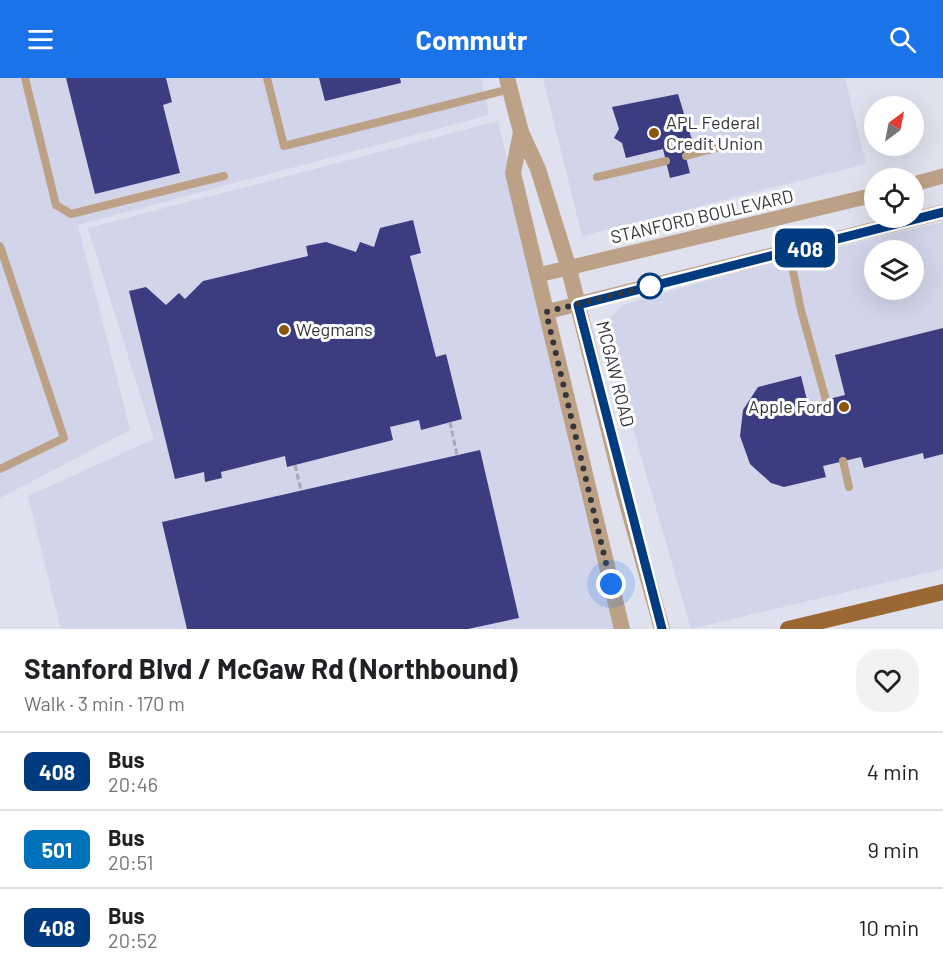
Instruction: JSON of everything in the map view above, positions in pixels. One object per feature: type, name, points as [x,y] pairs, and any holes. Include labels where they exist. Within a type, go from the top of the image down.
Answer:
[{"type":"main road","points":[[788,629],[943,592]]},
{"type":"street","name":"MCGAW ROAD","points":[[509,83],[521,132],[538,169],[569,269],[662,629]]},
{"type":"street","name":"MCGAW ROAD","points":[[521,132],[513,173],[622,629]]},
{"type":"street","points":[[924,181],[943,176]]},
{"type":"street","name":"STANFORD BOULEVARD","points":[[538,275],[864,197]]},
{"type":"street","points":[[924,216],[943,212]]},
{"type":"street","points":[[546,312],[789,252],[868,228]]},
{"type":"lane","points":[[25,78],[56,205],[64,212],[71,214],[224,176]]},
{"type":"lane","points":[[267,78],[284,146],[509,83]]},
{"type":"lane","points":[[686,156],[724,146]]},
{"type":"lane","points":[[597,177],[666,161]]},
{"type":"lane","points":[[0,246],[64,438],[0,469]]},
{"type":"lane","points":[[789,252],[826,400]]},
{"type":"lane","points":[[843,461],[849,488]]},
{"type":"path","points":[[450,422],[457,455]]},
{"type":"path","points":[[295,465],[301,490]]},
{"type":"shaded area","points":[[0,78],[481,78],[489,115],[78,225],[130,430],[0,498]]},
{"type":"shaded area","points":[[543,78],[845,78],[866,164],[582,236]]},
{"type":"shaded area","points":[[498,121],[616,629],[61,629],[28,496],[154,439],[88,228]]},
{"type":"shaded area","points":[[943,222],[943,569],[691,629],[603,325],[623,305],[743,270],[864,241],[864,300],[924,300],[924,240],[868,240]]},
{"type":"building","points":[[66,78],[166,78],[172,102],[163,105],[180,173],[95,194]]},
{"type":"building","points":[[319,78],[400,78],[401,83],[325,101]]},
{"type":"building","name":"APL Federal Credit Union","points":[[678,94],[692,140],[682,142],[690,173],[670,178],[663,149],[626,158],[622,143],[614,138],[619,129],[612,107]]},
{"type":"building","name":"Wegmans","points":[[413,220],[421,253],[410,256],[436,357],[446,354],[462,419],[421,430],[419,420],[390,427],[393,440],[287,467],[285,456],[221,472],[222,478],[205,482],[204,472],[175,479],[129,291],[146,287],[166,305],[179,293],[185,299],[203,281],[308,256],[306,246],[326,242],[356,252],[360,242],[374,247],[380,228]]},
{"type":"building","name":"Apple Ford","points":[[943,328],[943,454],[924,459],[923,453],[864,468],[861,457],[823,466],[826,477],[784,487],[771,483],[750,464],[740,436],[743,410],[758,387],[801,376],[808,404],[845,395],[835,355]]},
{"type":"building","points":[[480,450],[519,618],[468,629],[187,629],[162,522]]},
{"type":"bus line","name":"408","points":[[662,629],[625,496],[578,305],[943,212]]},
{"type":"place","name":"APL Federal Credit Union","points":[[654,133]]},
{"type":"place","name":"Wegmans","points":[[284,330]]},
{"type":"place","name":"Apple Ford","points":[[844,407]]},
{"type":"route","points":[[611,584],[546,312],[650,286]]}]
